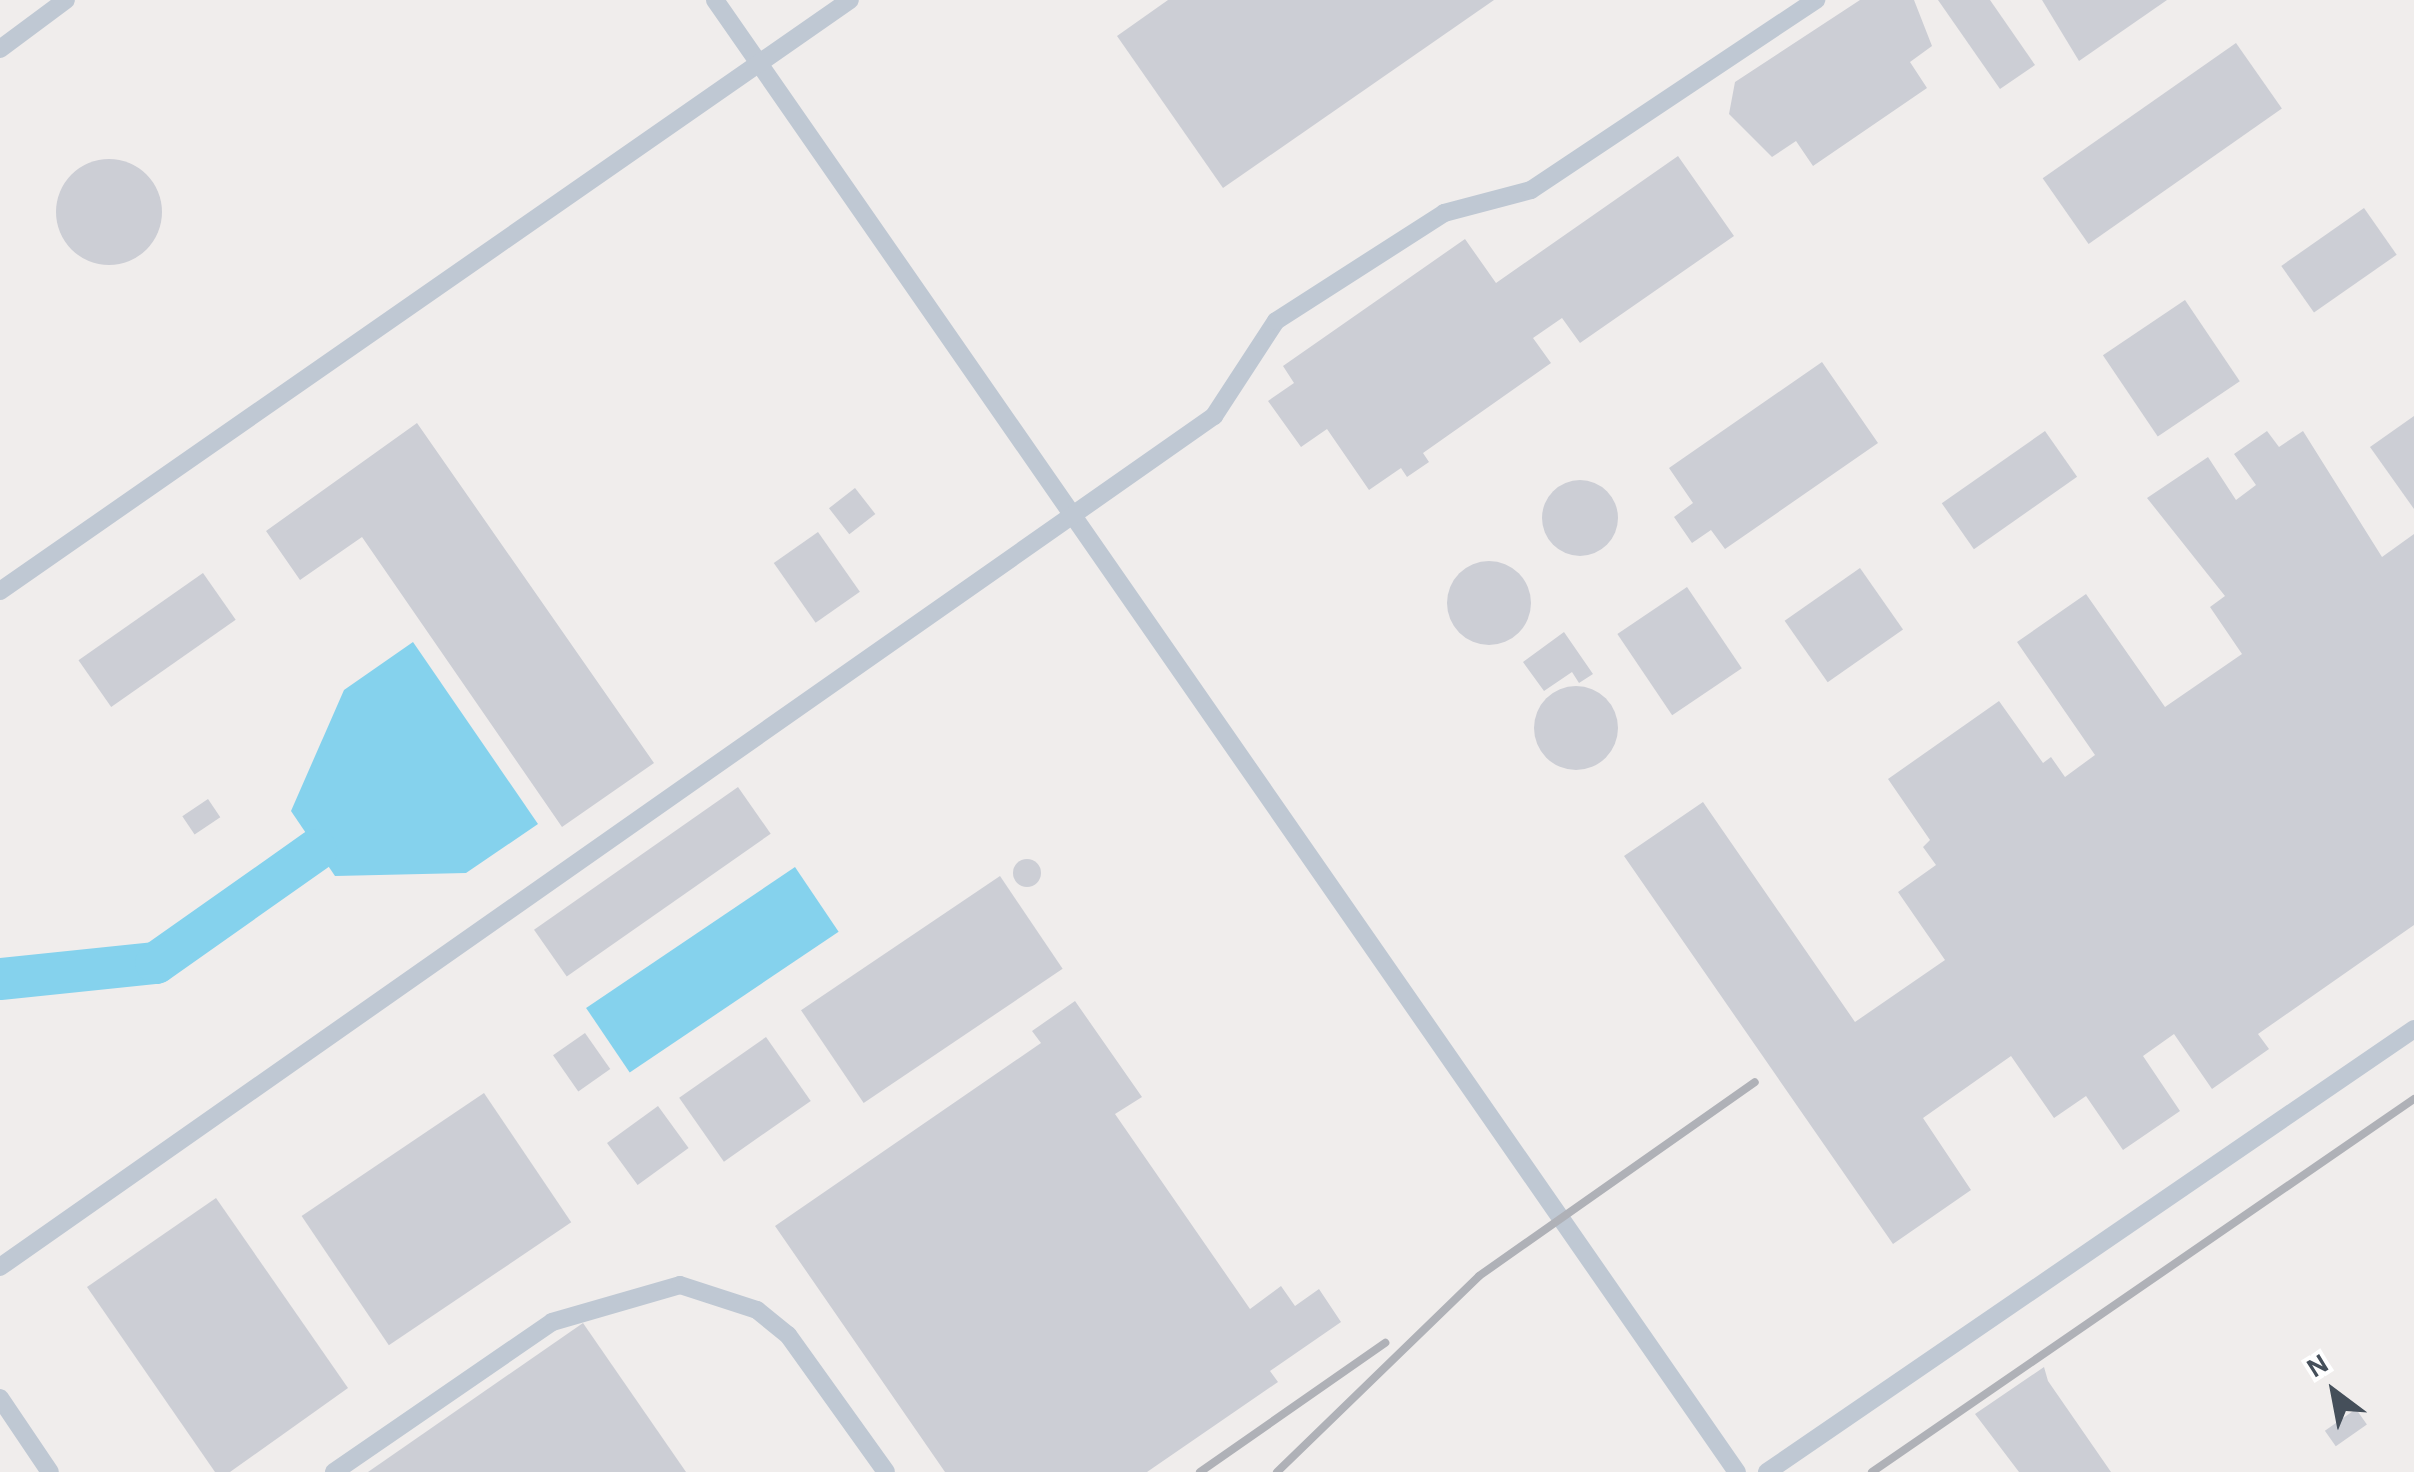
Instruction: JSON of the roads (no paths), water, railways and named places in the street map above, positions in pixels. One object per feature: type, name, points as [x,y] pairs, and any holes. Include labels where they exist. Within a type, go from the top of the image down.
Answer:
[{"type":"lane","points":[[0,49],[66,0]]},
{"type":"lane","points":[[716,0],[1737,1472]]},
{"type":"lane","points":[[0,591],[850,0]]},
{"type":"lane","points":[[0,1267],[766,724],[1077,517],[1214,416],[1276,321],[1444,212],[1530,190],[1816,0]]},
{"type":"lane","points":[[1768,1472],[2414,1029]]},
{"type":"lane","points":[[334,1472],[552,1322],[680,1286],[757,1310],[788,1335],[886,1472]]},
{"type":"lane","points":[[0,1398],[50,1472]]},
{"type":"water","points":[[413,642],[538,824],[466,873],[335,876],[291,811],[344,690]]},
{"type":"water","points":[[795,867],[839,932],[630,1073],[586,1008]]},
{"type":"waterway","points":[[0,979],[156,963],[316,850]]},
{"type":"railway","points":[[1277,1472],[1479,1276],[1755,1082]]},
{"type":"railway","points":[[1872,1472],[2414,1099]]},
{"type":"railway","points":[[1200,1472],[1385,1343]]}]
